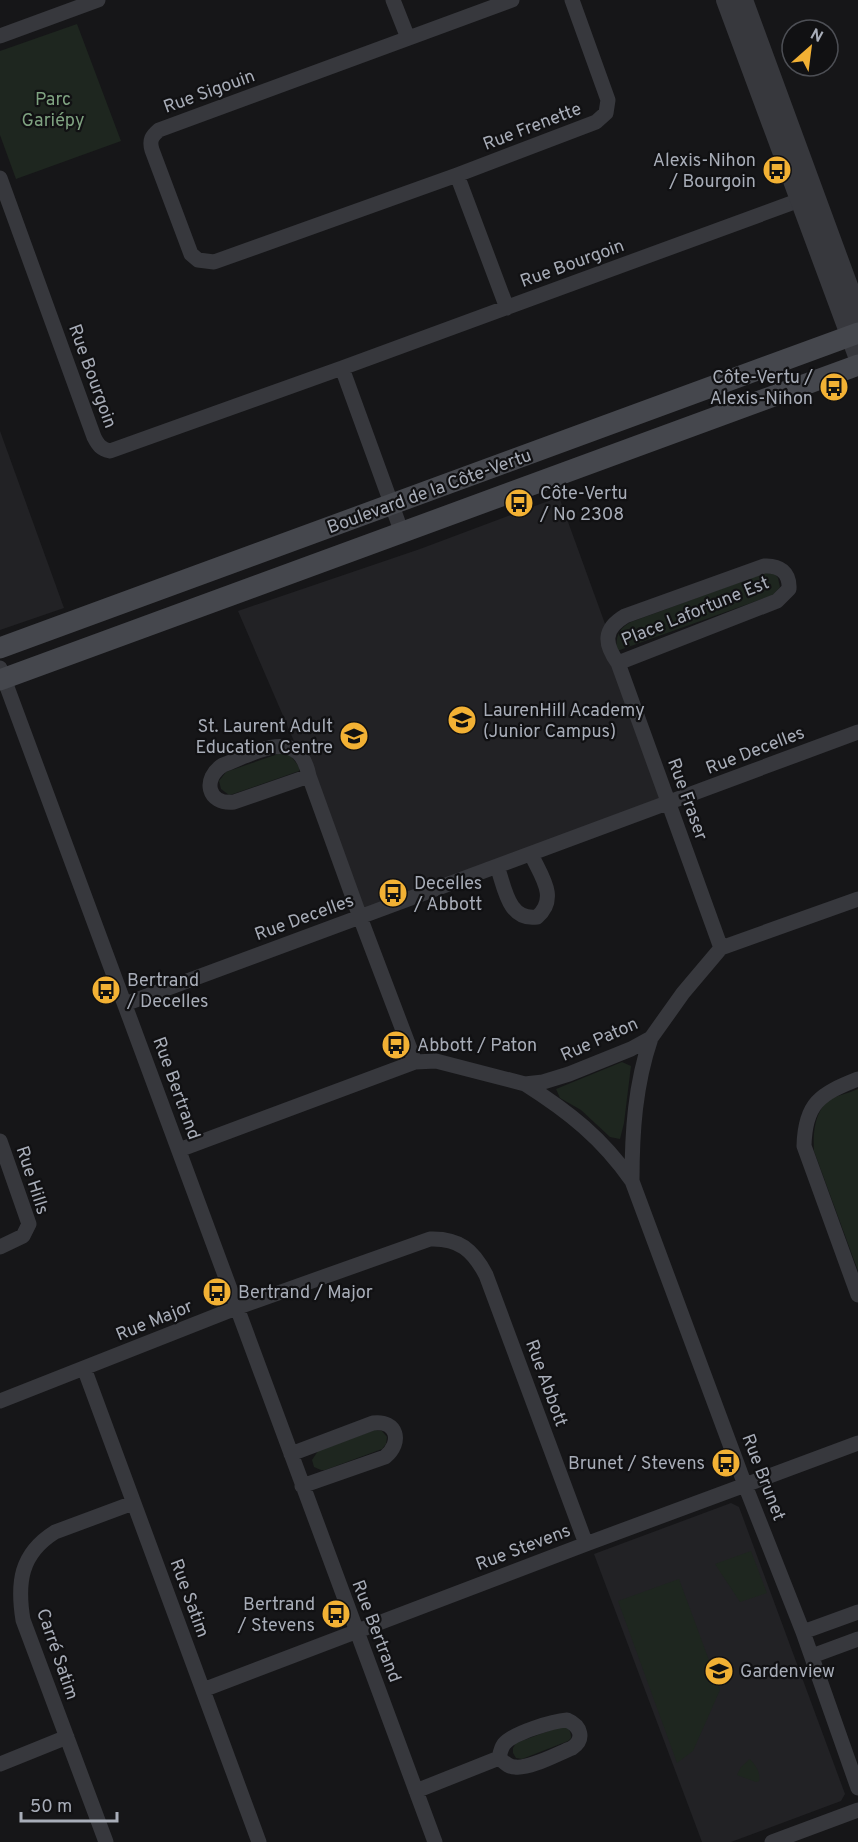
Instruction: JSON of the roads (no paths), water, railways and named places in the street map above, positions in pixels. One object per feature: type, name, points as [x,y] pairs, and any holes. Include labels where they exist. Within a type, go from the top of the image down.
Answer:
[{"type":"main road","name":"Boulevard de la Côte-Vertu","points":[[0,648],[854,334]]},
{"type":"main road","name":"Boulevard de la Côte-Vertu","points":[[1,675],[402,533],[858,365]]},
{"type":"street","points":[[0,36],[98,0]]},
{"type":"street","points":[[393,0],[408,38]]},
{"type":"street","name":"Rue Sigouin","points":[[198,260],[187,246],[152,150],[151,139],[154,134],[159,130],[512,0]]},
{"type":"street","name":"Rue Frenette","points":[[198,260],[214,262],[457,175],[596,122],[606,113],[608,100],[572,0]]},
{"type":"street","points":[[726,0],[858,313]]},
{"type":"street","points":[[743,0],[854,334],[858,356]]},
{"type":"street","points":[[457,175],[507,308]]},
{"type":"street","name":"Rue Bourgoin","points":[[0,178],[94,437],[104,450],[119,448],[342,368],[808,197]]},
{"type":"street","points":[[342,368],[402,533]]},
{"type":"street","name":"Place Lafortune Est","points":[[764,566],[782,569],[787,575],[789,589],[777,601],[618,663],[607,644],[608,636],[618,620],[625,616],[764,566]]},
{"type":"street","name":"Rue Fraser","points":[[618,663],[721,948]]},
{"type":"street","name":"Rue Bertrand","points":[[1,675],[435,1842]]},
{"type":"street","name":"Rue Decelles","points":[[125,1004],[858,732]]},
{"type":"street","points":[[309,776],[226,803],[217,800],[210,786],[216,769],[223,765],[277,746],[288,747],[299,752],[307,763],[309,776],[360,917],[416,1062]]},
{"type":"street","points":[[497,866],[512,908],[519,915],[529,918],[537,917],[547,905],[549,896],[531,854]]},
{"type":"street","points":[[721,948],[858,899]]},
{"type":"street","name":"Rue Paton","points":[[179,1150],[416,1062],[436,1061],[525,1084],[543,1082],[569,1074],[631,1049],[651,1038],[683,993],[721,948]]},
{"type":"street","name":"Rue Brunet","points":[[632,1181],[632,1136],[638,1086],[651,1038]]},
{"type":"street","points":[[858,1079],[830,1090],[817,1101],[809,1115],[804,1146],[858,1295]]},
{"type":"street","name":"Rue Brunet","points":[[525,1084],[570,1115],[594,1136],[614,1155],[632,1181],[745,1485],[812,1656],[858,1788]]},
{"type":"street","name":"Rue Hills","points":[[0,1142],[28,1218],[28,1230],[17,1240],[0,1247]]},
{"type":"street","name":"Rue Major","points":[[0,1401],[236,1308],[430,1239],[446,1238],[460,1244]]},
{"type":"street","name":"Rue Abbott","points":[[460,1244],[472,1254],[486,1275],[586,1544]]},
{"type":"street","name":"Rue Satim","points":[[84,1368],[259,1842]]},
{"type":"street","points":[[291,1454],[374,1423],[381,1422],[395,1433],[396,1442],[393,1450],[385,1457],[302,1486]]},
{"type":"street","name":"Rue Stevens","points":[[203,1690],[858,1443]]},
{"type":"street","name":"Carré Satim","points":[[106,1842],[23,1620],[19,1597],[22,1574],[28,1560],[45,1538],[55,1532],[134,1503]]},
{"type":"street","points":[[803,1632],[858,1612]]},
{"type":"street","points":[[812,1656],[858,1639]]},
{"type":"street","points":[[416,1791],[499,1758],[504,1744],[512,1738],[557,1721],[567,1720],[575,1723],[580,1730],[580,1738],[572,1748],[524,1767],[507,1765],[499,1758]]},
{"type":"street","points":[[0,1764],[67,1737]]},
{"type":"street","points":[[772,1842],[858,1810]]},
{"type":"place","name":"Alexis-Nihon / Bourgoin","points":[[777,170]]},
{"type":"place","name":"Côte-Vertu / Alexis-Nihon","points":[[834,387]]},
{"type":"place","name":"Côte-Vertu / No 2308","points":[[519,503]]},
{"type":"place","name":"LaurenHill Academy (Junior Campus)","points":[[462,720]]},
{"type":"place","name":"St. Laurent Adult Education Centre","points":[[354,736]]},
{"type":"place","name":"Decelles / Abbott","points":[[393,893]]},
{"type":"place","name":"Bertrand / Decelles","points":[[106,990]]},
{"type":"place","name":"Abbott / Paton","points":[[396,1045]]},
{"type":"place","name":"Bertrand / Major","points":[[217,1292]]},
{"type":"place","name":"Brunet / Stevens","points":[[726,1463]]},
{"type":"place","name":"Bertrand / Stevens","points":[[336,1614]]},
{"type":"place","name":"Gardenview","points":[[719,1671]]},
{"type":"park label","name":"Parc Gariépy","points":[[53,109]]}]
